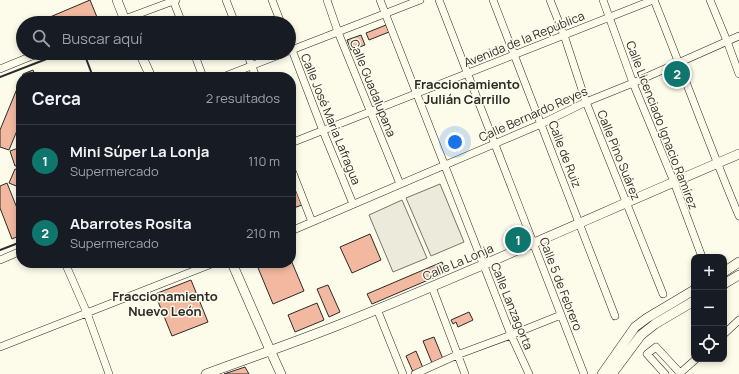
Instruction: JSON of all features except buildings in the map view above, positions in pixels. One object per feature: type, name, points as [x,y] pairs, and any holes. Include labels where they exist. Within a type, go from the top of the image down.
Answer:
[{"type":"street","points":[[117,0],[123,16]]},
{"type":"street","points":[[137,16],[174,0],[180,16]]},
{"type":"street","points":[[226,0],[232,16]]},
{"type":"street","points":[[272,0],[278,16]]},
{"type":"street","name":"Calle Guadalupana","points":[[327,0],[338,32],[400,184]]},
{"type":"street","name":"Calle Lanzagorta","points":[[380,0],[511,335],[529,374]]},
{"type":"street","points":[[296,48],[420,0]]},
{"type":"street","name":"Calle 5 de Febrero","points":[[439,0],[584,374]]},
{"type":"street","name":"Calle de Ruiz","points":[[493,0],[615,316]]},
{"type":"street","name":"Calle Pino Suárez","points":[[550,0],[564,36],[586,102],[663,294]]},
{"type":"street","name":"Calle Licenciado Ignacio Ramírez","points":[[603,0],[633,83],[674,182],[701,254]]},
{"type":"street","points":[[654,0],[717,164],[739,216]]},
{"type":"street","name":"Avenida de la República","points":[[296,142],[654,0]]},
{"type":"street","points":[[710,0],[739,74]]},
{"type":"street","name":"Calle Bernardo Reyes","points":[[296,229],[541,124],[586,102],[739,36]]},
{"type":"street","points":[[0,68],[21,60]]},
{"type":"street","points":[[143,60],[149,72]]},
{"type":"street","points":[[197,60],[201,72]]},
{"type":"street","points":[[250,60],[254,72]]},
{"type":"street","points":[[236,72],[267,60]]},
{"type":"street","name":"Calle José María Lafragua","points":[[294,60],[353,204]]},
{"type":"street","name":"Calle La Lonja","points":[[206,374],[334,327],[432,287],[739,154]]},
{"type":"street","points":[[296,181],[312,222]]},
{"type":"street","points":[[0,260],[16,253]]},
{"type":"street","points":[[727,270],[739,262]]},
{"type":"street","points":[[67,268],[109,374]]},
{"type":"street","points":[[0,347],[201,268]]},
{"type":"street","points":[[234,268],[281,374]]},
{"type":"street","points":[[727,282],[739,275]]},
{"type":"street","points":[[432,287],[465,374]]},
{"type":"street","points":[[602,374],[634,327],[691,292]]},
{"type":"street","points":[[612,374],[641,336],[654,324],[691,304]]},
{"type":"street","points":[[377,309],[403,374]]},
{"type":"street","points":[[415,374],[457,355],[561,315]]},
{"type":"street","points":[[727,331],[739,320]]},
{"type":"street","points":[[665,374],[647,354],[656,347],[680,374],[693,362]]},
{"type":"shaded area","points":[[440,184],[464,242],[431,256],[406,198]]},
{"type":"shaded area","points":[[402,200],[427,258],[393,272],[369,215]]},
{"type":"wall","points":[[0,77],[44,60]]},
{"type":"wall","points":[[87,60],[91,72]]},
{"type":"wall","points":[[0,250],[16,244]]},
{"type":"place","name":"Abarrotes Rosita","points":[[677,74]]},
{"type":"place","name":"Mini Súper La Lonja","points":[[518,240]]},
{"type":"district","name":"Fraccionamiento Julián Carrillo","points":[[467,92]]},
{"type":"district","name":"Fraccionamiento Nuevo León","points":[[165,304]]}]
